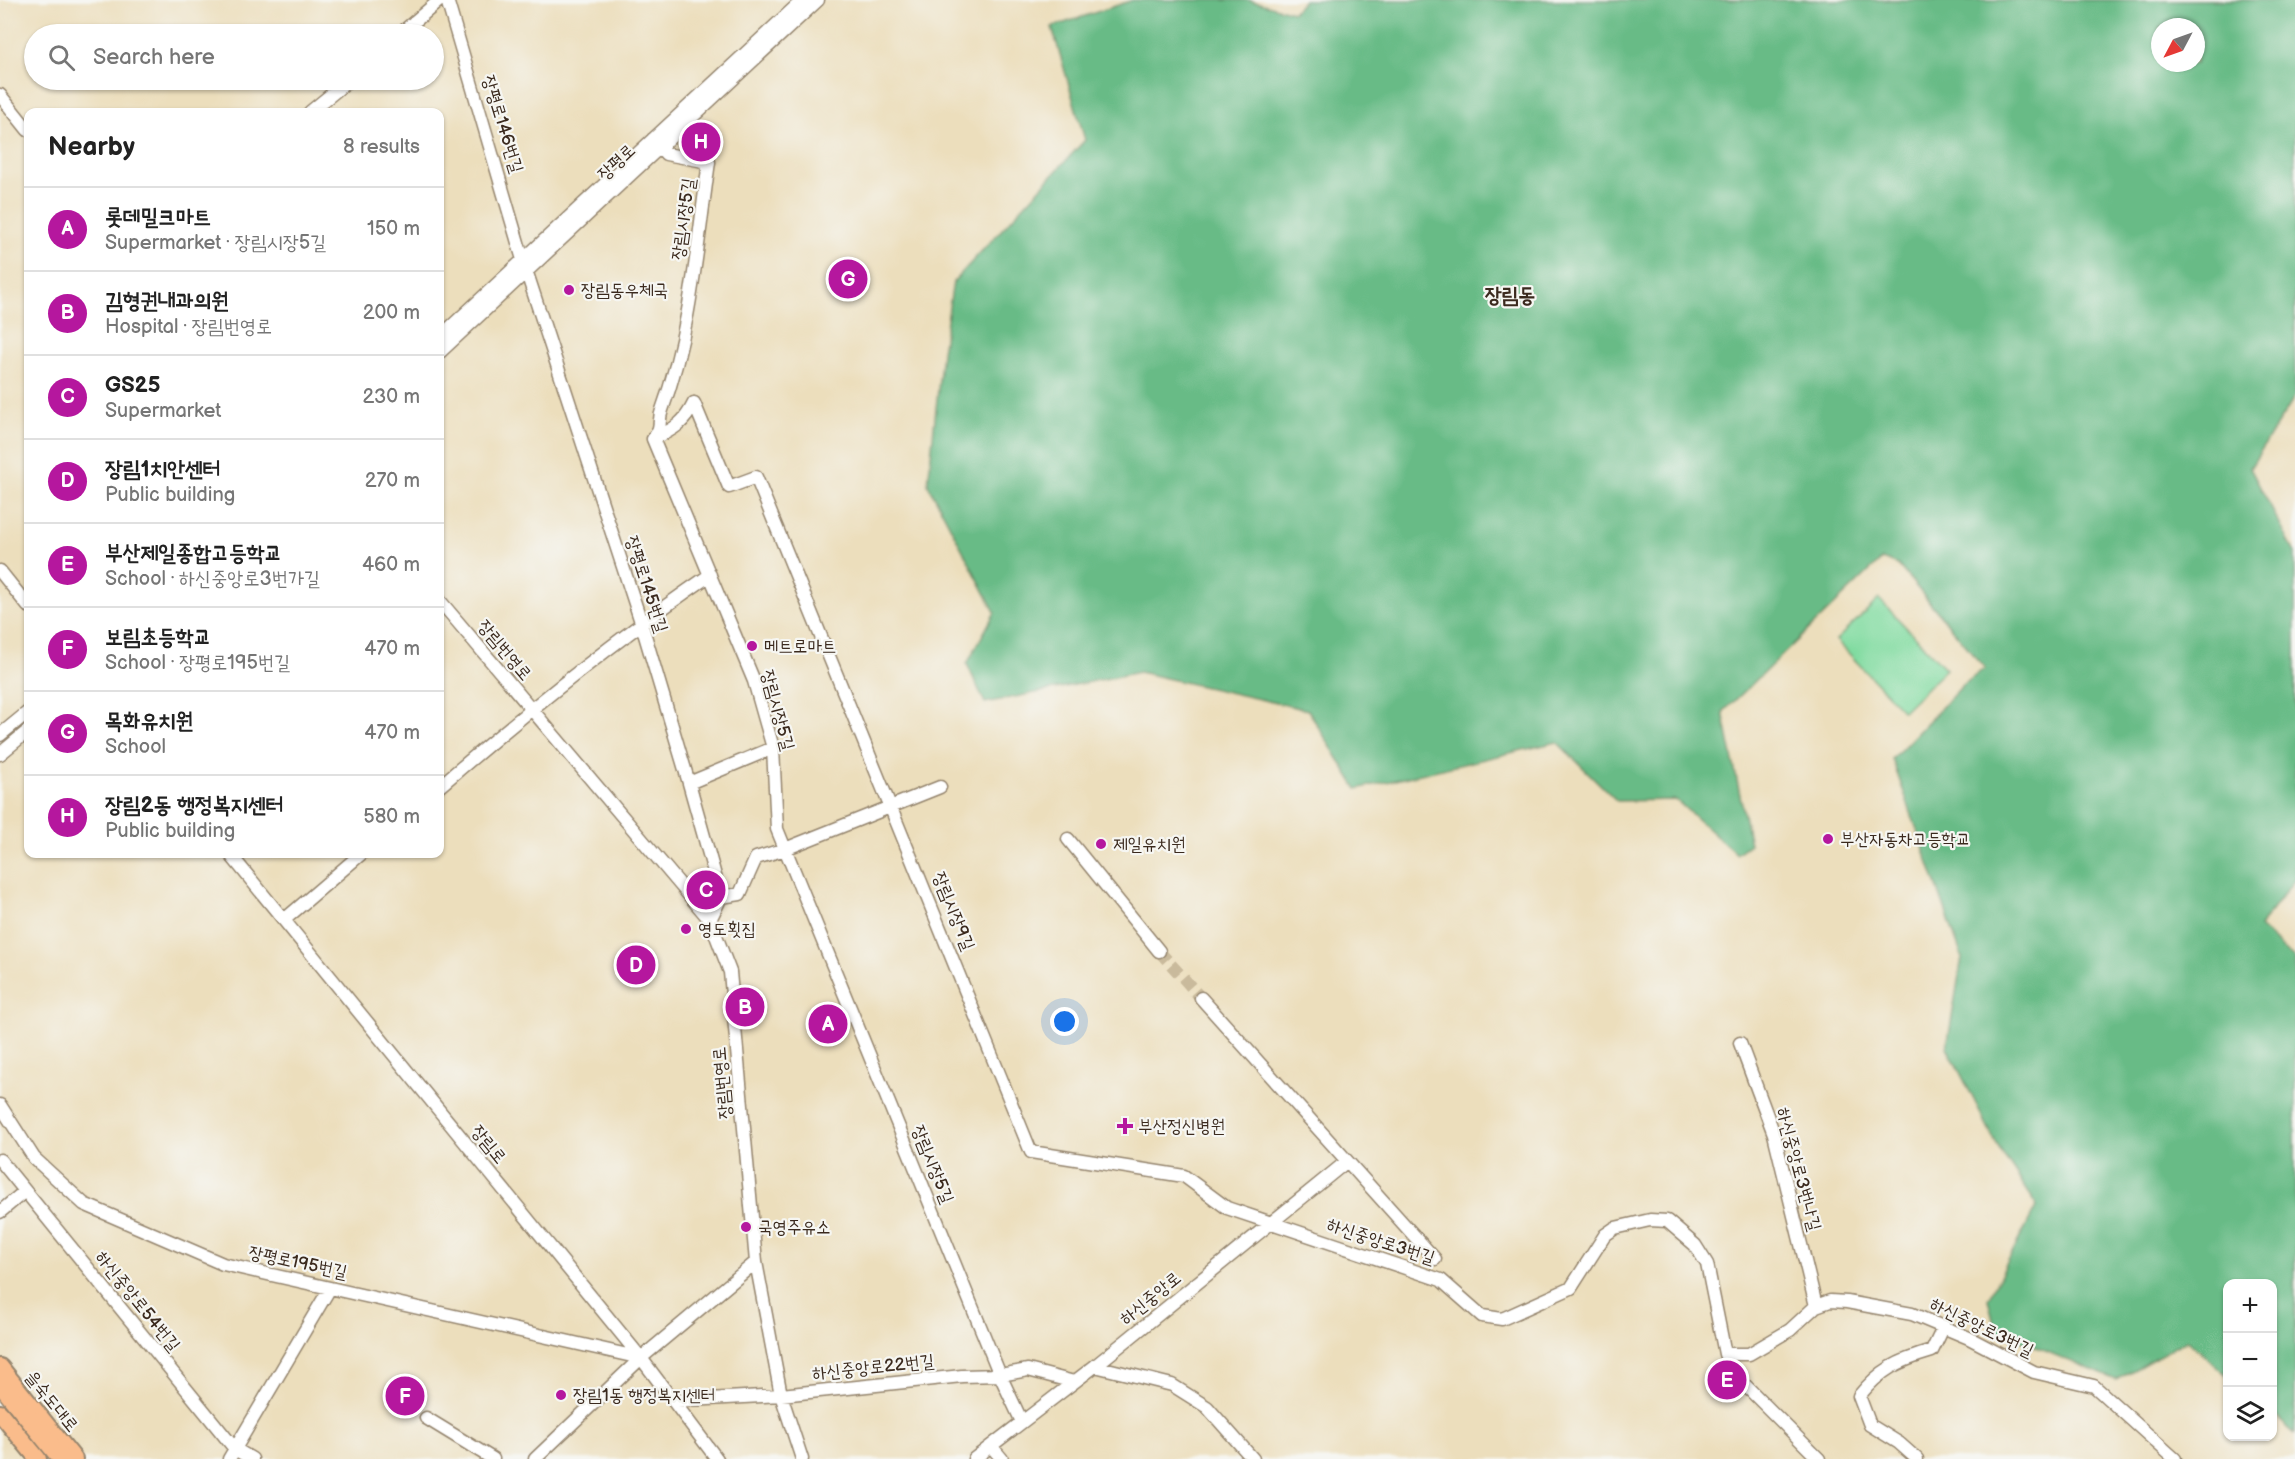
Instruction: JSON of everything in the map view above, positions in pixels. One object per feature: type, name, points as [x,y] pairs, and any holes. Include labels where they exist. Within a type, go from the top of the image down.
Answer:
[{"type":"highway","points":[[0,1383],[62,1459]]},
{"type":"highway","points":[[0,1399],[48,1459]]},
{"type":"main road","name":"을숙도대로","points":[[0,1367],[74,1459]]},
{"type":"main road","points":[[0,1413],[38,1459]]},
{"type":"street","points":[[412,24],[440,0]]},
{"type":"street","name":"장평로146번길","points":[[447,0],[525,264]]},
{"type":"street","name":"장평로","points":[[656,143],[803,0]]},
{"type":"street","name":"장평로","points":[[444,334],[525,264],[656,143],[818,0]]},
{"type":"street","points":[[0,84],[24,113]]},
{"type":"street","points":[[315,108],[336,90]]},
{"type":"street","points":[[0,96],[24,125]]},
{"type":"street","name":"장림시장5길","points":[[656,143],[666,154],[709,162],[681,352],[660,415],[661,427],[653,439],[754,681],[772,748],[777,829],[1000,1375],[1022,1422]]},
{"type":"street","name":"장평로","points":[[444,348],[525,264]]},
{"type":"street","name":"장평로145번길","points":[[525,264],[640,622],[721,897]]},
{"type":"street","name":"장림시장9길","points":[[653,439],[672,430],[687,418],[694,403],[729,487],[756,477],[1032,1152],[1184,1176],[1227,1208],[1270,1223]]},
{"type":"street","points":[[0,571],[24,601]]},
{"type":"street","points":[[444,783],[530,708],[640,622],[710,575]]},
{"type":"street","name":"장림번영로","points":[[444,606],[710,920],[730,972],[756,1262],[781,1395],[802,1459]]},
{"type":"street","points":[[0,735],[24,715]]},
{"type":"street","points":[[0,754],[24,734]]},
{"type":"street","points":[[689,783],[772,748]]},
{"type":"street","points":[[710,920],[721,897],[740,894],[756,858],[785,849],[940,787]]},
{"type":"street","points":[[1068,839],[1159,951]]},
{"type":"street","name":"장림로","points":[[233,858],[641,1358],[717,1459]]},
{"type":"street","points":[[284,920],[356,858]]},
{"type":"street","points":[[1201,998],[1435,1259]]},
{"type":"street","name":"하신중앙로3번나길","points":[[1740,1043],[1774,1134],[1816,1306]]},
{"type":"street","name":"장평로195번길","points":[[0,1105],[34,1158],[84,1204],[224,1264],[641,1358]]},
{"type":"street","name":"하신중앙로54번길","points":[[0,1160],[232,1454],[252,1459]]},
{"type":"street","name":"하신중앙로","points":[[975,1459],[1095,1366],[1346,1162]]},
{"type":"street","points":[[0,1212],[25,1191]]},
{"type":"street","name":"하신중앙로3번길","points":[[1270,1223],[1441,1280],[1482,1316],[1502,1319],[1571,1288],[1605,1234],[1615,1228],[1650,1220],[1667,1221],[1695,1245],[1707,1264],[1725,1354]]},
{"type":"street","points":[[539,1458],[641,1358],[756,1262]]},
{"type":"street","points":[[232,1454],[330,1288]]},
{"type":"street","name":"하신중앙로3번길","points":[[1816,1306],[1830,1301],[1847,1302],[1912,1314],[1944,1326],[2034,1372],[2094,1386],[2175,1459]]},
{"type":"street","points":[[1816,1306],[1790,1330],[1749,1354],[1725,1354],[1732,1372],[1819,1459]]},
{"type":"street","points":[[1917,1459],[1899,1443],[1870,1425],[1859,1396],[1876,1376],[1903,1359],[1932,1351],[1944,1326]]},
{"type":"street","points":[[1095,1366],[1172,1385],[1207,1407],[1253,1459]]},
{"type":"street","name":"하신중앙로22번길","points":[[673,1401],[781,1395],[962,1376],[1000,1375],[1028,1370],[1074,1382]]},
{"type":"street","points":[[426,1418],[493,1459]]},
{"type":"street","points":[[991,1446],[1002,1459]]},
{"type":"green space","points":[[1133,0],[1248,0],[1293,12],[1304,0],[2295,0],[2295,396],[2250,468],[2295,553],[2295,879],[2259,927],[2295,959],[2295,1434],[2277,1418],[2277,1279],[2223,1279],[2223,1372],[2187,1340],[2116,1380],[1996,1331],[1988,1299],[2037,1205],[1998,1147],[1947,1047],[1962,957],[1892,759],[1963,685],[1985,668],[1898,565],[1882,559],[1723,712],[1750,844],[1736,854],[1676,800],[1617,801],[1557,742],[1357,789],[1308,710],[1139,672],[985,703],[967,664],[995,612],[928,484],[942,352],[953,282],[1085,140],[1052,27]]},
{"type":"green space","points":[[1879,599],[1946,669],[1903,711],[1836,640]]},
{"type":"tunnel","points":[[1159,951],[1201,998]]},
{"type":"place","name":"장림2동 행정복지센터","points":[[701,142]]},
{"type":"place","name":"목화유치원","points":[[848,279]]},
{"type":"place","name":"장림동우체국","points":[[569,290]]},
{"type":"place","name":"메트로마트","points":[[752,646]]},
{"type":"place","name":"부산자동차고등학교","points":[[1828,839]]},
{"type":"place","name":"제일유치원","points":[[1101,844]]},
{"type":"place","name":"GS25","points":[[706,890]]},
{"type":"place","name":"영도횟집","points":[[686,929]]},
{"type":"place","name":"장림1치안센터","points":[[636,965]]},
{"type":"place","name":"김형권내과의원","points":[[745,1007]]},
{"type":"place","name":"롯데밀크마트","points":[[828,1024]]},
{"type":"place","name":"부산정신병원","points":[[1125,1126]]},
{"type":"place","name":"국영주유소","points":[[746,1227]]},
{"type":"place","name":"부산제일종합고등학교","points":[[1727,1380]]},
{"type":"place","name":"장림1동 행정복지센터","points":[[561,1395]]},
{"type":"place","name":"보림초등학교","points":[[405,1396]]},
{"type":"district","name":"장림동","points":[[1510,295]]}]
